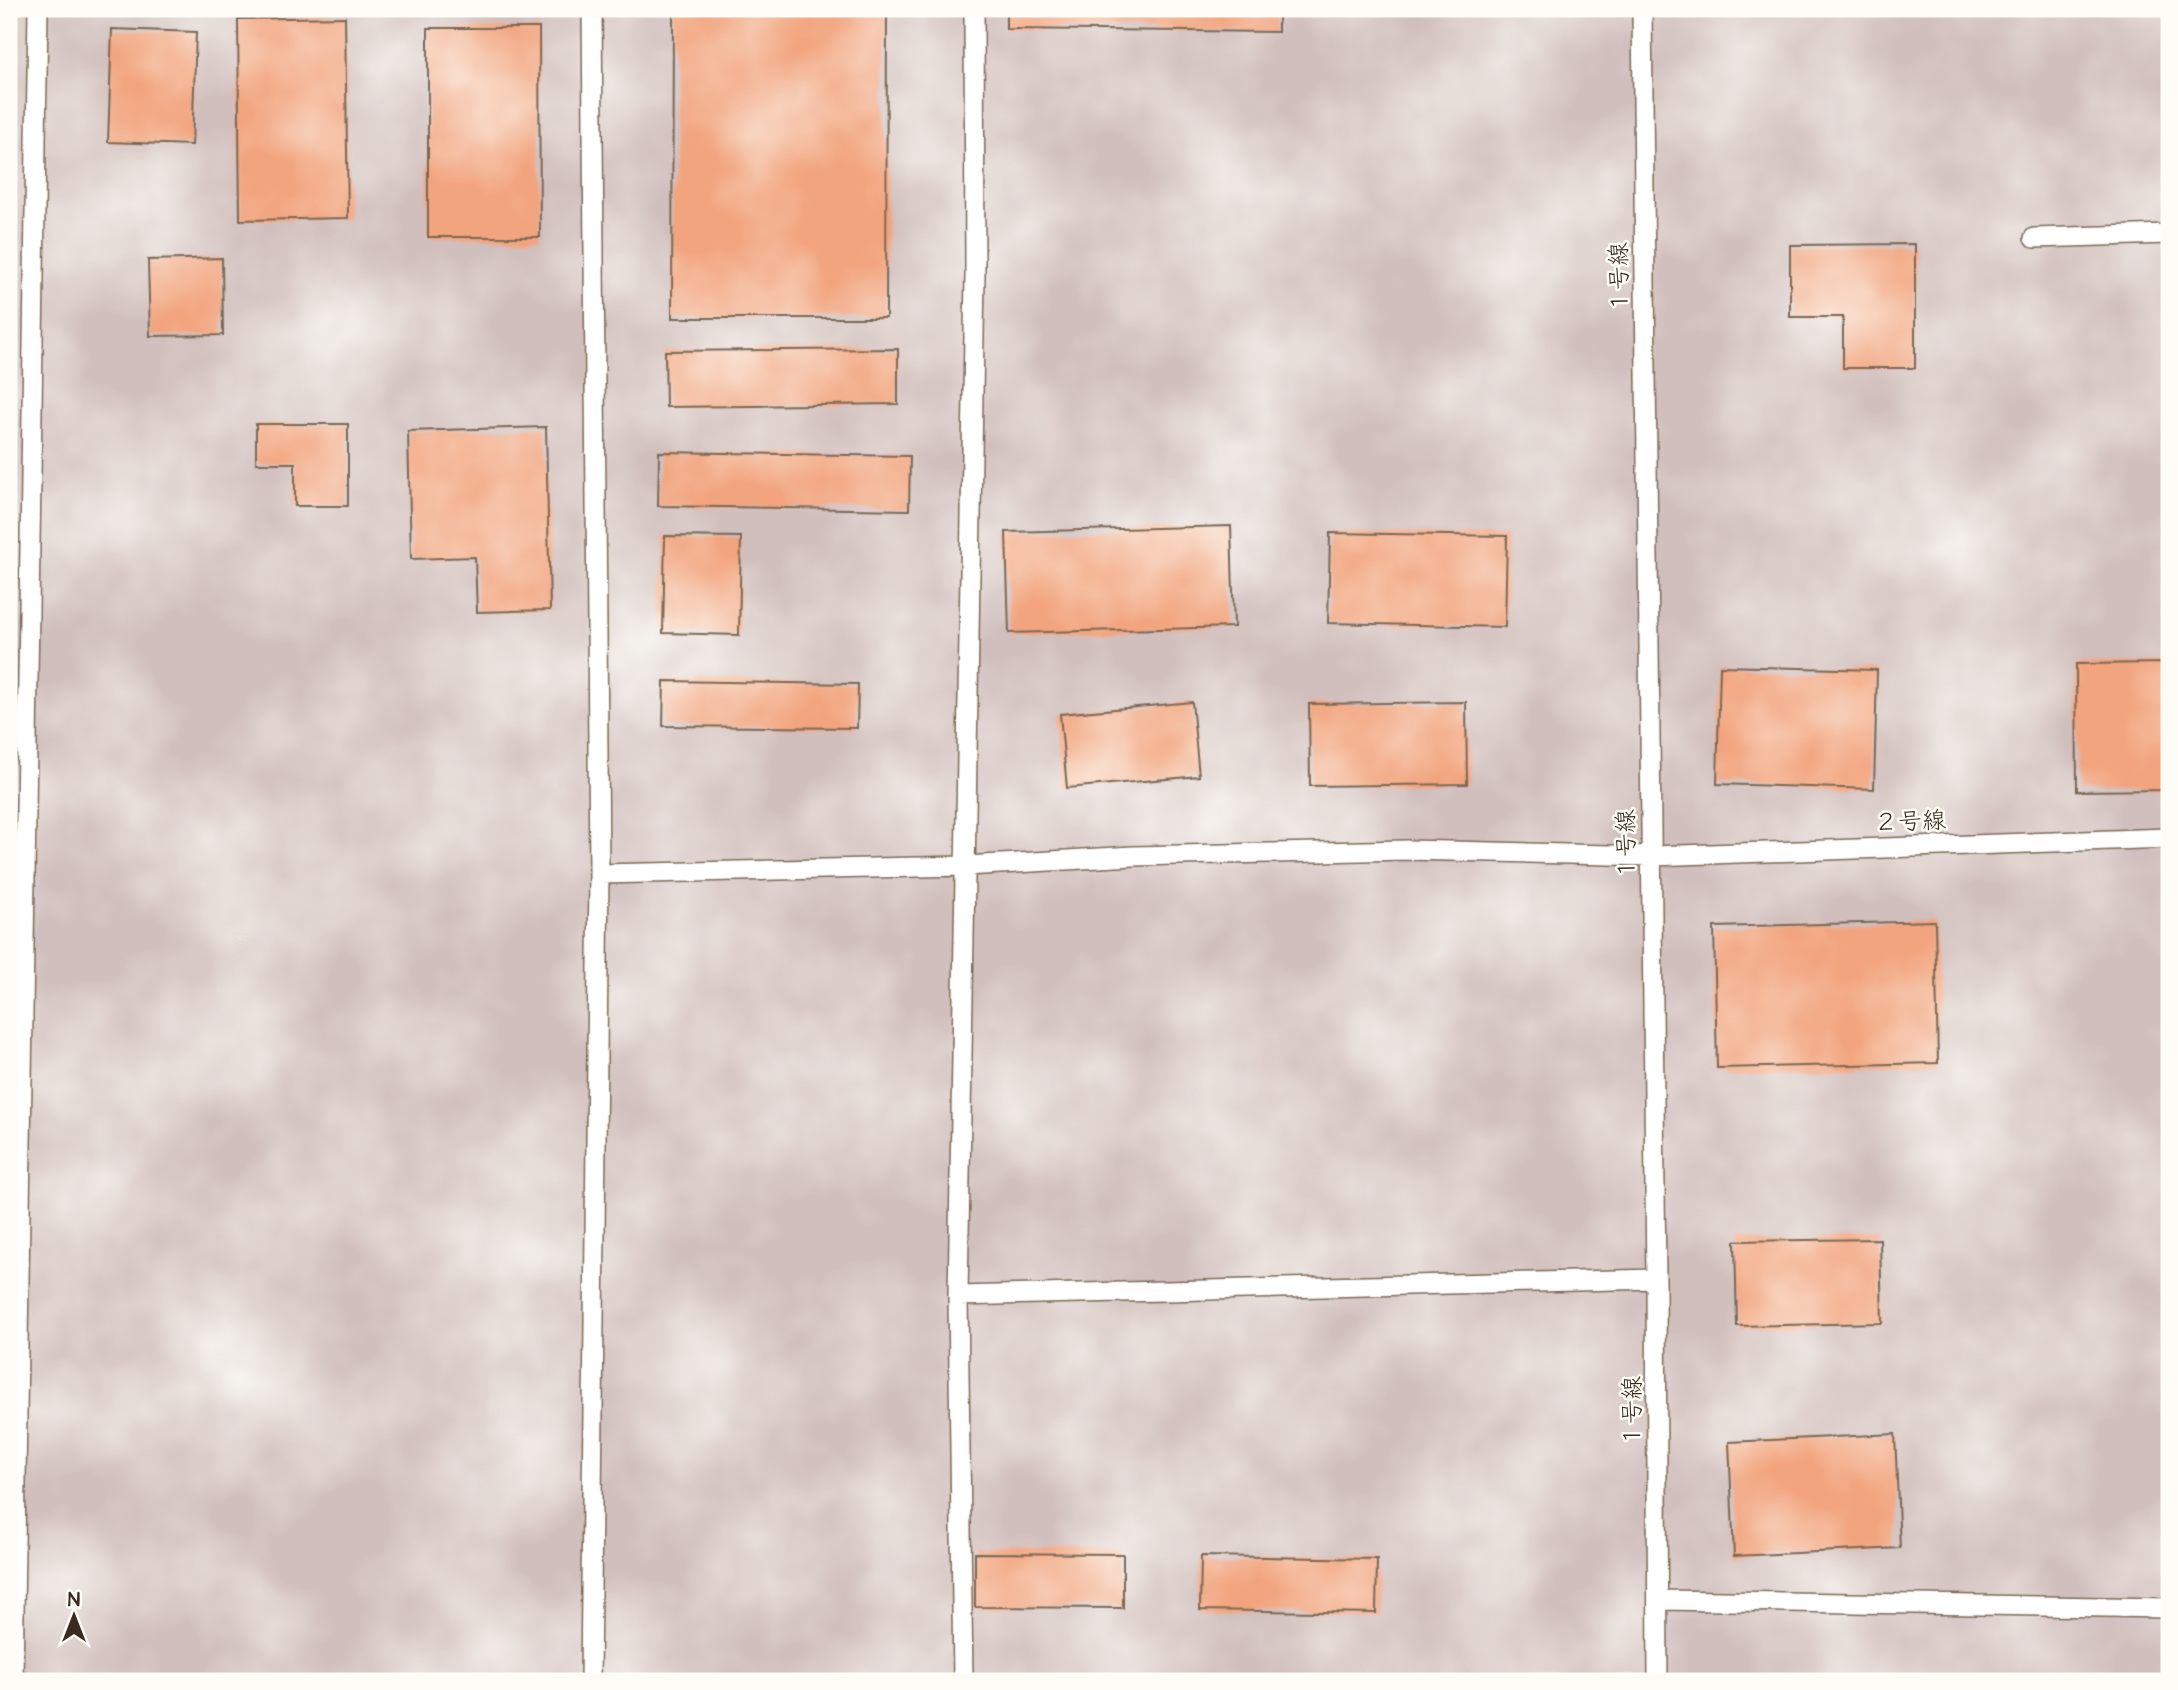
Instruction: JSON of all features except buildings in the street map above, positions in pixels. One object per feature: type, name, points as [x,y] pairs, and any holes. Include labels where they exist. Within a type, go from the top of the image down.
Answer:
[{"type":"lane","points":[[13,1681],[37,9]]},
{"type":"lane","points":[[590,1681],[599,874],[592,9]]},
{"type":"lane","points":[[963,1681],[958,1296],[975,275],[974,9]]},
{"type":"lane","name":"１号線","points":[[1642,9],[1658,1681]]},
{"type":"lane","points":[[2034,238],[2169,234]]},
{"type":"lane","name":"２号線","points":[[599,874],[967,866],[1133,856],[1407,850],[1652,856],[2169,838]]},
{"type":"lane","points":[[958,1296],[1656,1279]]},
{"type":"lane","points":[[1659,1600],[2169,1608]]},
{"type":"shaded area","points":[[24,9],[2169,9],[2169,1681],[9,1681],[9,23]]}]
